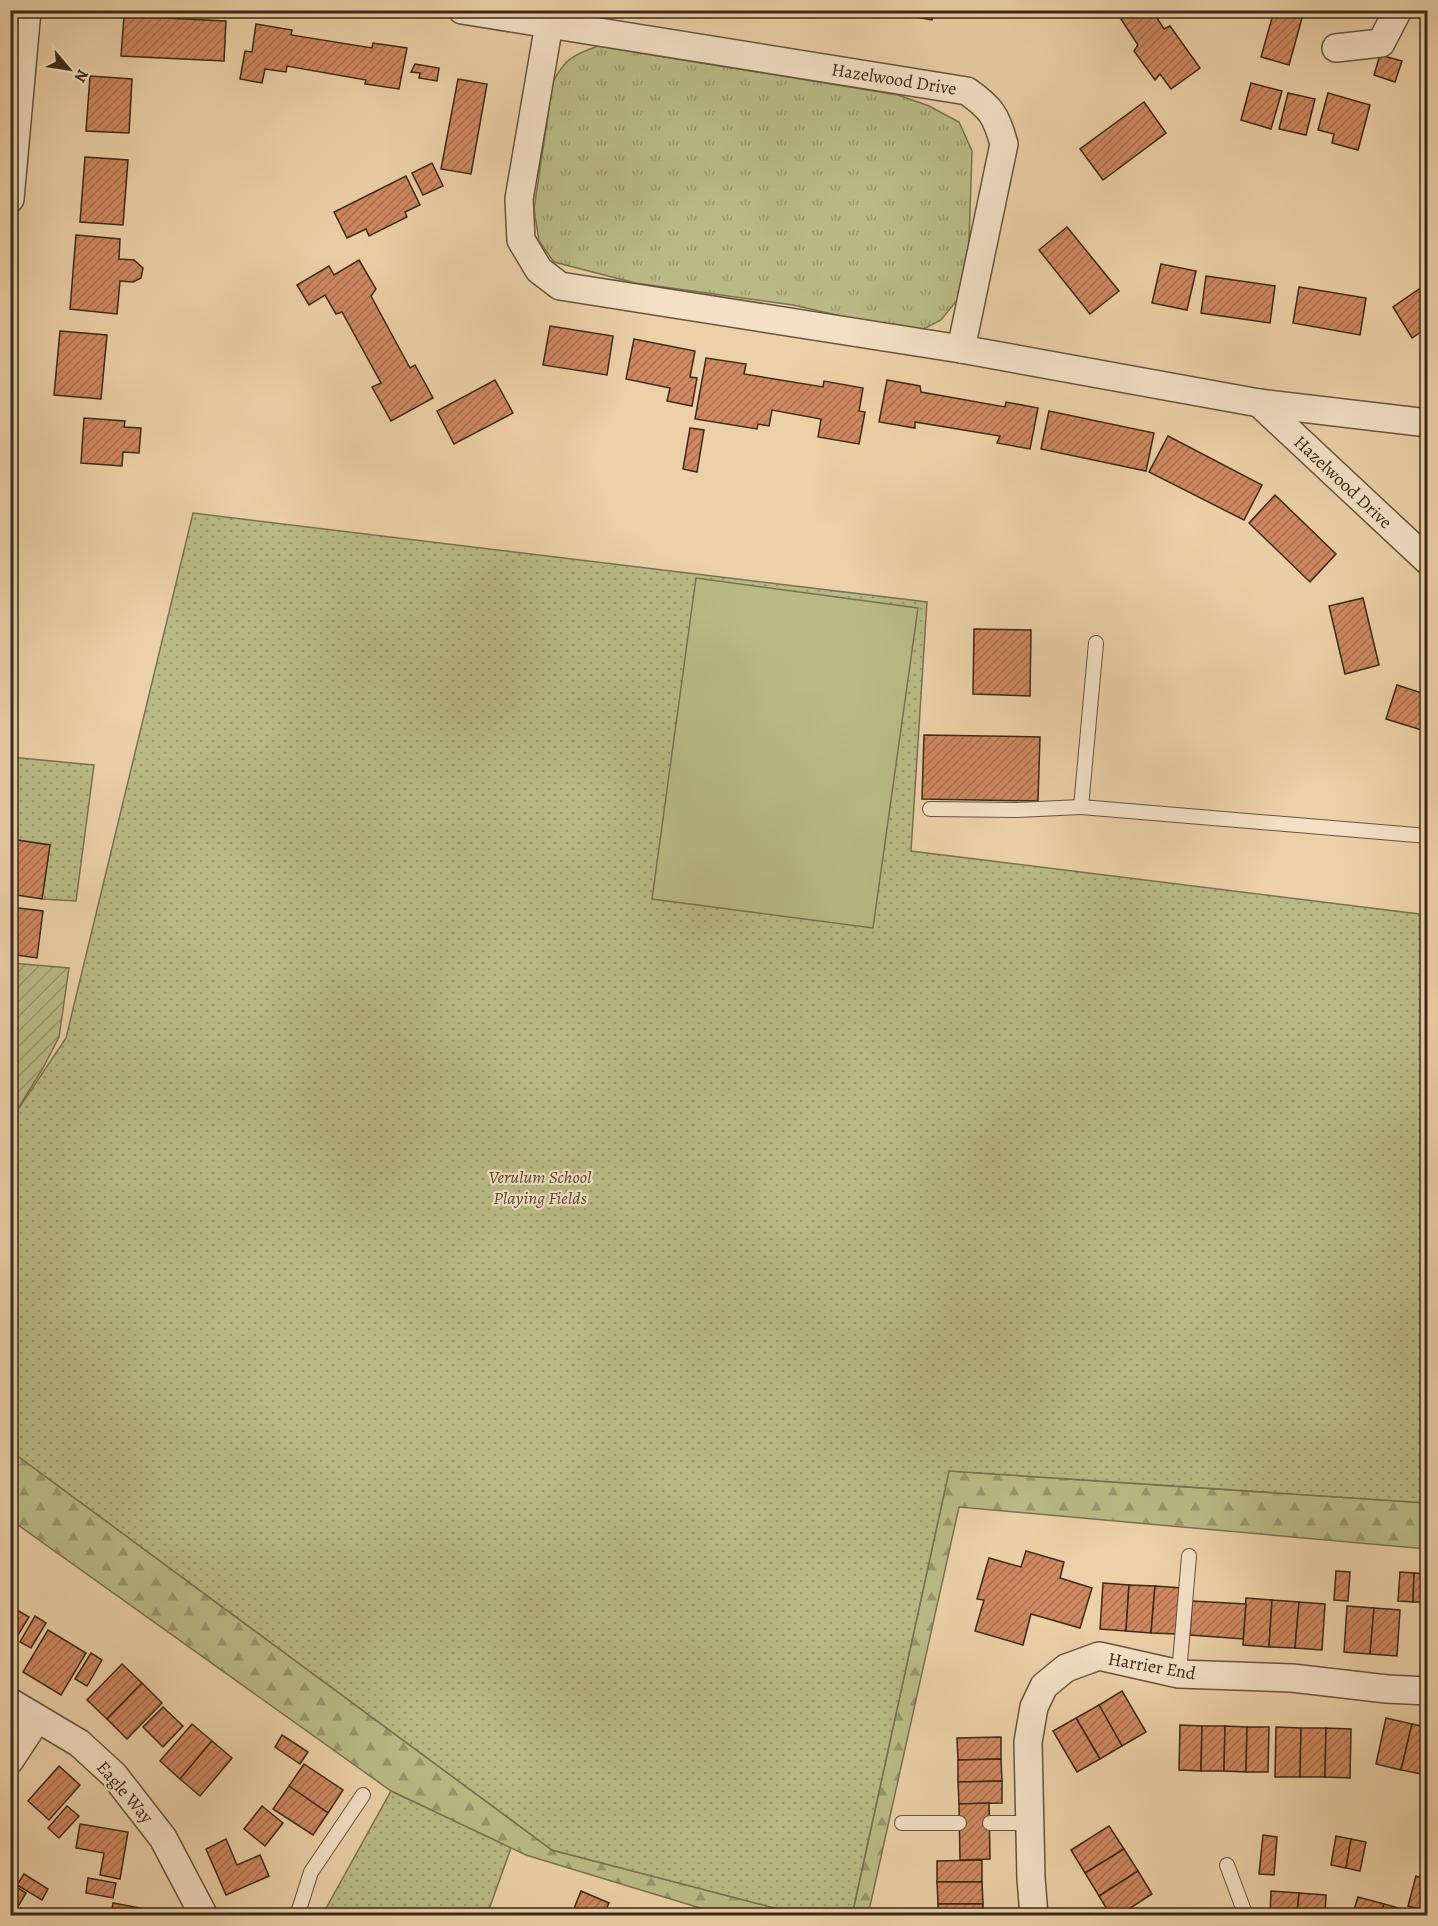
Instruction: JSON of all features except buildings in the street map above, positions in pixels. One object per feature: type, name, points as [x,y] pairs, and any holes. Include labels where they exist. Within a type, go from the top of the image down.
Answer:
[{"type":"street","points":[[10,199],[27,10]]},
{"type":"street","name":"Hazelwood Drive","points":[[462,10],[967,91],[985,104],[998,122],[1004,144],[962,349]]},
{"type":"street","points":[[1336,48],[1381,43],[1398,10]]},
{"type":"street","name":"Hazelwood Drive","points":[[549,24],[519,199],[521,240],[539,270],[560,286],[962,349],[1259,404],[1428,423]]},
{"type":"street","name":"Hazelwood Drive","points":[[1259,404],[1428,561]]},
{"type":"street","name":"Harrier End","points":[[1034,1916],[1029,1824],[1028,1742],[1034,1707],[1044,1686],[1066,1668],[1098,1656],[1179,1674],[1292,1678],[1387,1689],[1428,1691]]},
{"type":"street","name":"Eagle Way","points":[[10,1702],[79,1743],[114,1775],[163,1838],[204,1916]]},
{"type":"street","points":[[10,1760],[37,1719]]},
{"type":"lane","points":[[1081,807],[1096,643]]},
{"type":"lane","points":[[930,809],[1017,810],[1081,807],[1428,836]]},
{"type":"lane","points":[[1179,1674],[1189,1556]]},
{"type":"lane","points":[[297,1916],[311,1872],[363,1795]]},
{"type":"lane","points":[[902,1823],[959,1823]]},
{"type":"lane","points":[[990,1823],[1029,1824]]},
{"type":"lane","points":[[1227,1865],[1246,1916]]},
{"type":"green space","points":[[598,46],[898,95],[929,106],[959,122],[972,151],[969,242],[958,299],[941,320],[916,333],[793,305],[635,283],[554,262],[539,241],[534,209],[553,82],[571,58]]},
{"type":"green space","name":"Verulum School Playing Fields","points":[[193,513],[927,602],[911,851],[1427,915],[1427,1503],[949,1471],[852,1915],[801,1915],[552,1850],[11,1451],[11,1120],[66,1038]]},
{"type":"green space","points":[[696,578],[918,608],[873,928],[652,899]]},
{"type":"green space","points":[[10,757],[94,765],[76,901],[42,899],[50,845],[11,839]]},
{"type":"green space","points":[[11,963],[69,968],[59,1037],[11,1120]]},
{"type":"green space","points":[[11,1451],[552,1850],[801,1915],[723,1915],[526,1855],[391,1791],[11,1520]]},
{"type":"green space","points":[[949,1471],[1427,1503],[1427,1549],[959,1507],[868,1915],[852,1916]]},
{"type":"green space","points":[[391,1791],[511,1848],[487,1915],[340,1916],[324,1912]]}]
